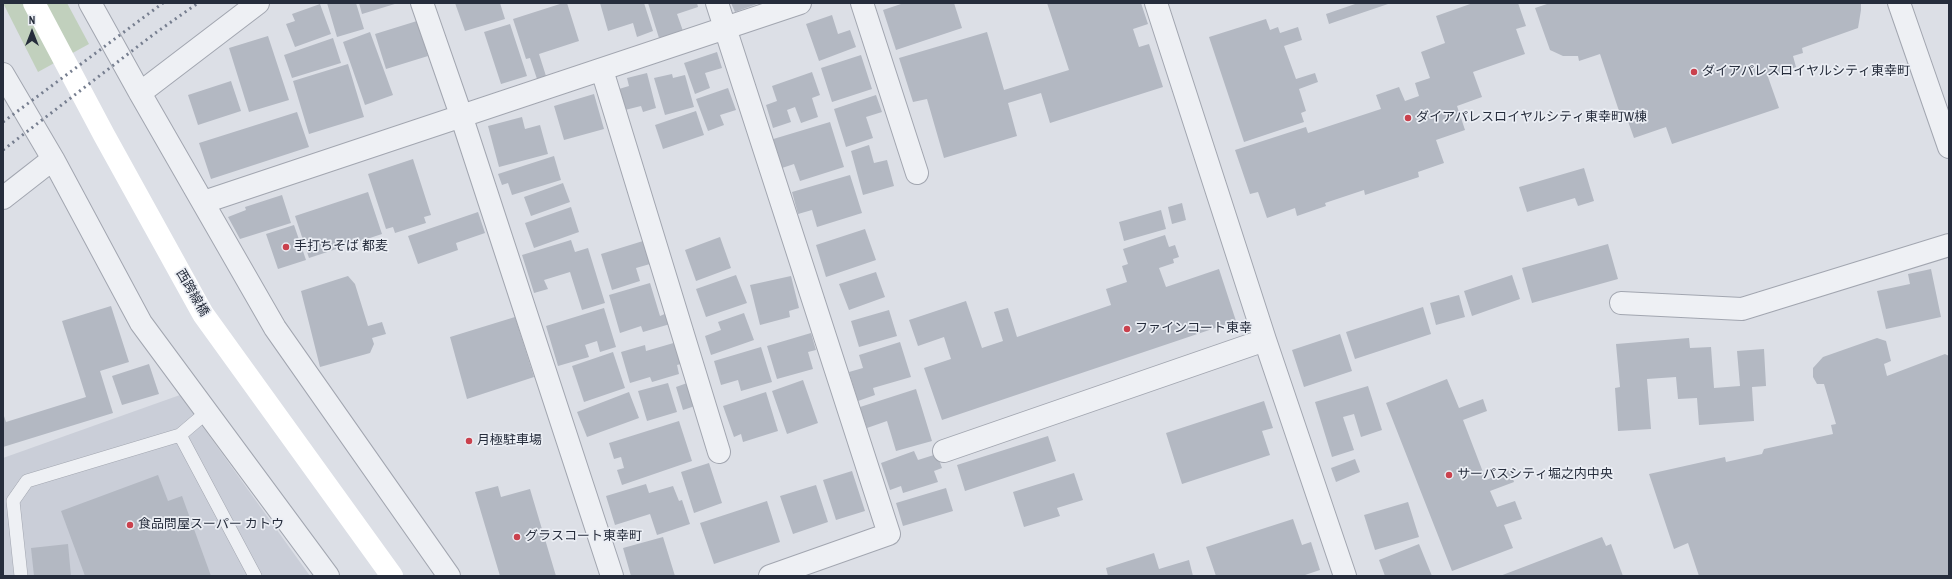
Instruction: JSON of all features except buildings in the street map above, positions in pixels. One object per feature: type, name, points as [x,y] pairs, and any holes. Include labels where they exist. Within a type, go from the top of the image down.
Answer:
[{"type":"main road","name":"西跨線橋","points":[[34,3],[104,135],[203,314],[387,570]]},
{"type":"street","points":[[90,3],[274,328],[449,576]]},
{"type":"street","points":[[140,93],[258,3]]},
{"type":"street","points":[[422,3],[461,115],[612,576]]},
{"type":"street","points":[[717,3],[889,534],[770,576]]},
{"type":"street","points":[[204,202],[800,3]]},
{"type":"street","points":[[862,3],[917,173]]},
{"type":"street","points":[[1156,3],[1265,340],[1345,576]]},
{"type":"street","points":[[1899,3],[1949,147]]},
{"type":"street","points":[[602,70],[720,452]]},
{"type":"street","points":[[3,74],[53,159],[141,323],[328,576]]},
{"type":"street","points":[[3,198],[53,159]]},
{"type":"street","points":[[1622,303],[1742,309],[1949,245]]},
{"type":"street","points":[[944,451],[1265,340]]},
{"type":"lane","points":[[21,576],[13,501],[27,481],[180,435],[207,412]]},
{"type":"lane","points":[[180,435],[255,576]]},
{"type":"shaded area","points":[[180,395],[310,576],[3,576],[3,458]]},
{"type":"green space","points":[[3,3],[67,3],[89,44],[38,72]]},
{"type":"railway","points":[[3,122],[163,3]]},
{"type":"railway","points":[[3,150],[154,34],[198,3]]},
{"type":"place","name":"ダイアパレスロイヤルシティ東幸町","points":[[1694,72]]},
{"type":"place","name":"ダイアパレスロイヤルシティ東幸町W棟","points":[[1408,118]]},
{"type":"place","name":"手打ちそば 都麦","points":[[286,247]]},
{"type":"place","name":"ファインコート東幸","points":[[1127,329]]},
{"type":"place","name":"月極駐車場","points":[[469,441]]},
{"type":"place","name":"サーパスシティ堀之内中央","points":[[1449,475]]},
{"type":"place","name":"食品問屋スーパー カトウ","points":[[130,525]]},
{"type":"place","name":"グラスコート東幸町","points":[[517,537]]}]
